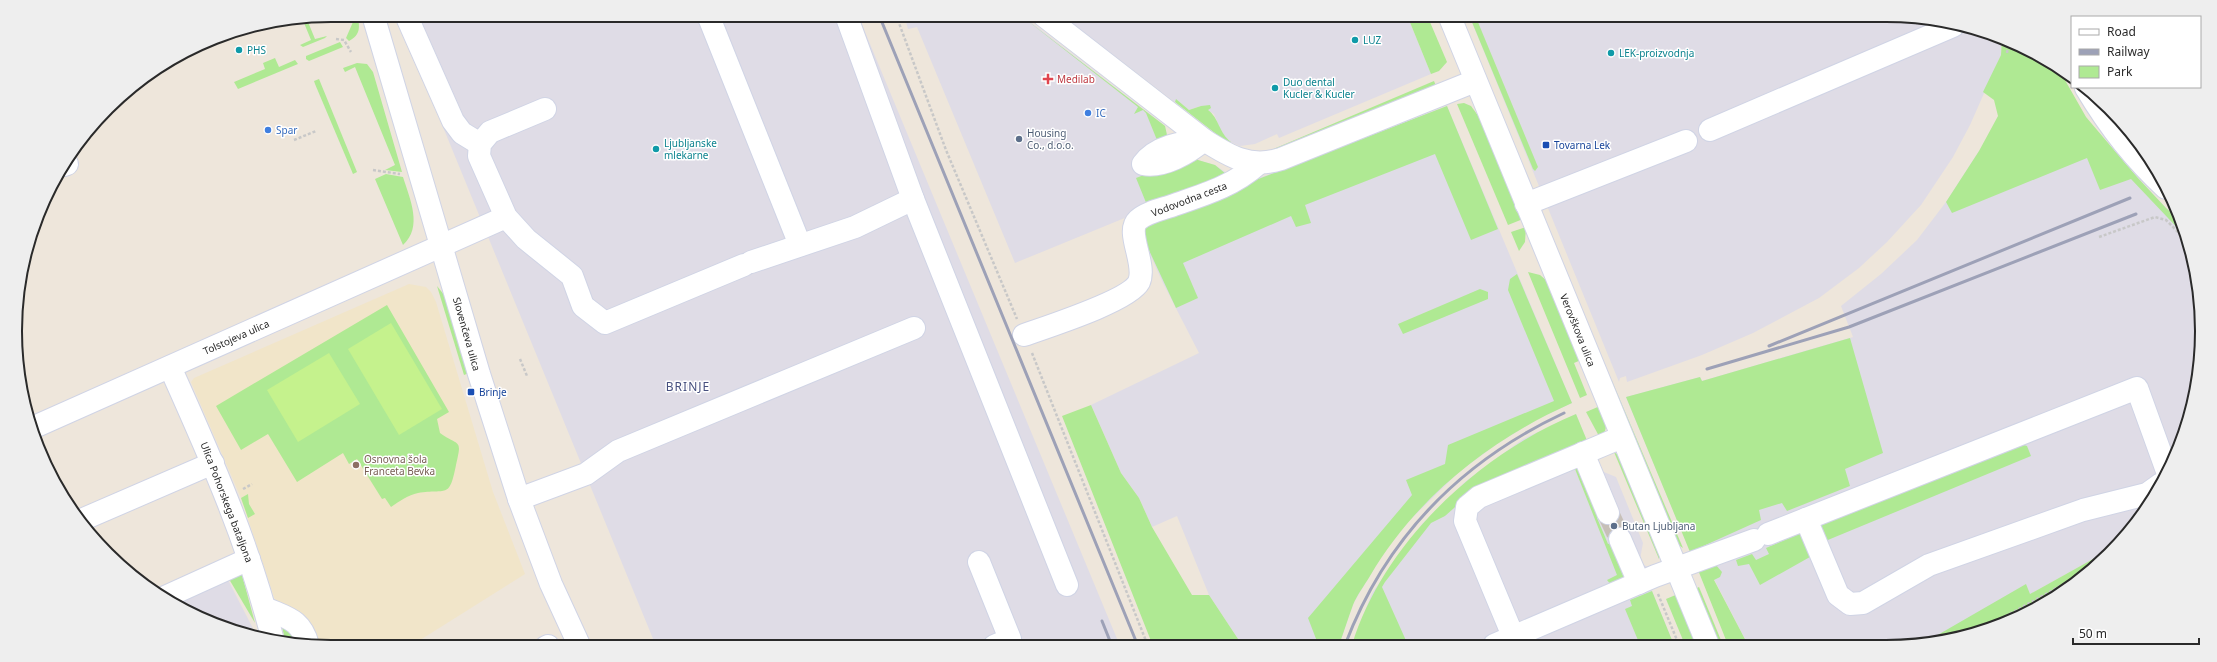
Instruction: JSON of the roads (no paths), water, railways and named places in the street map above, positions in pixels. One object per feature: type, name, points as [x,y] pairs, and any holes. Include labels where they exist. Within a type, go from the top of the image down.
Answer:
[{"type":"street","name":"Slovenčeva ulica","points":[[375,22],[420,177],[519,499],[551,584],[577,640]]},
{"type":"street","points":[[409,22],[453,121],[462,133],[480,144]]},
{"type":"street","points":[[711,22],[800,245]]},
{"type":"street","points":[[849,22],[914,199],[1067,585]]},
{"type":"street","name":"Vodovodna cesta","points":[[1052,22],[1204,140],[1226,155],[1244,162],[1258,164],[1281,159],[1476,81]]},
{"type":"street","name":"Verovškova ulica","points":[[1451,22],[1706,640]]},
{"type":"street","points":[[1710,130],[1947,28]]},
{"type":"street","points":[[2099,108],[2115,133],[2142,165],[2153,176]]},
{"type":"street","points":[[546,110],[490,132],[480,144],[479,156],[506,217],[526,239],[572,276],[583,306],[605,322],[748,263],[855,227],[914,199]]},
{"type":"street","points":[[1526,204],[1686,141]]},
{"type":"street","name":"Vodovodna cesta","points":[[1024,335],[1088,312],[1134,289],[1139,281],[1141,271],[1133,231],[1137,221],[1150,214],[1222,188],[1242,177],[1258,164]]},
{"type":"street","name":"Tolstojeva ulica","points":[[37,426],[506,217]]},
{"type":"street","points":[[519,499],[586,474],[618,451],[914,328]]},
{"type":"street","name":"Ulica Pohorskega bataljona","points":[[170,367],[213,463],[249,559],[265,608],[271,634]]},
{"type":"street","points":[[1505,640],[1676,568],[1761,537],[2137,388],[2165,464]]},
{"type":"street","points":[[1503,640],[1465,521],[1467,507],[1479,497],[1622,437]]},
{"type":"street","points":[[1583,453],[1608,513]]},
{"type":"street","points":[[85,518],[213,463]]},
{"type":"street","points":[[1806,519],[1838,595],[1850,604],[1863,603],[1930,565],[2083,510],[2147,494],[2150,492]]},
{"type":"street","points":[[1620,539],[1639,583]]},
{"type":"street","points":[[170,595],[249,559]]},
{"type":"street","points":[[979,562],[1010,639],[1008,640]]},
{"type":"street","points":[[265,608],[297,622],[305,632],[307,639]]},
{"type":"tunnel","points":[[1608,513],[1620,539]]},
{"type":"railway","points":[[882,22],[1136,640]]},
{"type":"railway","points":[[1769,346],[2130,198]]},
{"type":"railway","points":[[1707,369],[1849,327],[2136,214]]},
{"type":"railway","points":[[1347,640],[1362,606],[1382,570],[1405,537],[1431,507],[1460,479],[1492,455],[1526,433],[1564,413]]},
{"type":"railway","points":[[1102,621],[1110,640]]},
{"type":"place","name":"LUZ","points":[[1355,40]]},
{"type":"place","name":"PHS","points":[[239,50]]},
{"type":"place","name":"LEK-proizvodnja","points":[[1611,53]]},
{"type":"place","name":"Medilab","points":[[1048,79]]},
{"type":"place","name":"Duo dental Kucler & Kucler","points":[[1275,88]]},
{"type":"place","name":"IC","points":[[1088,113]]},
{"type":"place","name":"Spar","points":[[268,130]]},
{"type":"place","name":"Housing Co., d.o.o.","points":[[1019,139]]},
{"type":"place","name":"Tovarna Lek","points":[[1546,145]]},
{"type":"place","name":"Ljubljanske mlekarne","points":[[656,149]]},
{"type":"place","name":"Brinje","points":[[471,392]]},
{"type":"place","name":"Osnovna šola Franceta Bevka","points":[[356,465]]},
{"type":"place","name":"Butan Ljubljana","points":[[1614,526]]},
{"type":"district","name":"BRINJE","points":[[688,387]]}]
